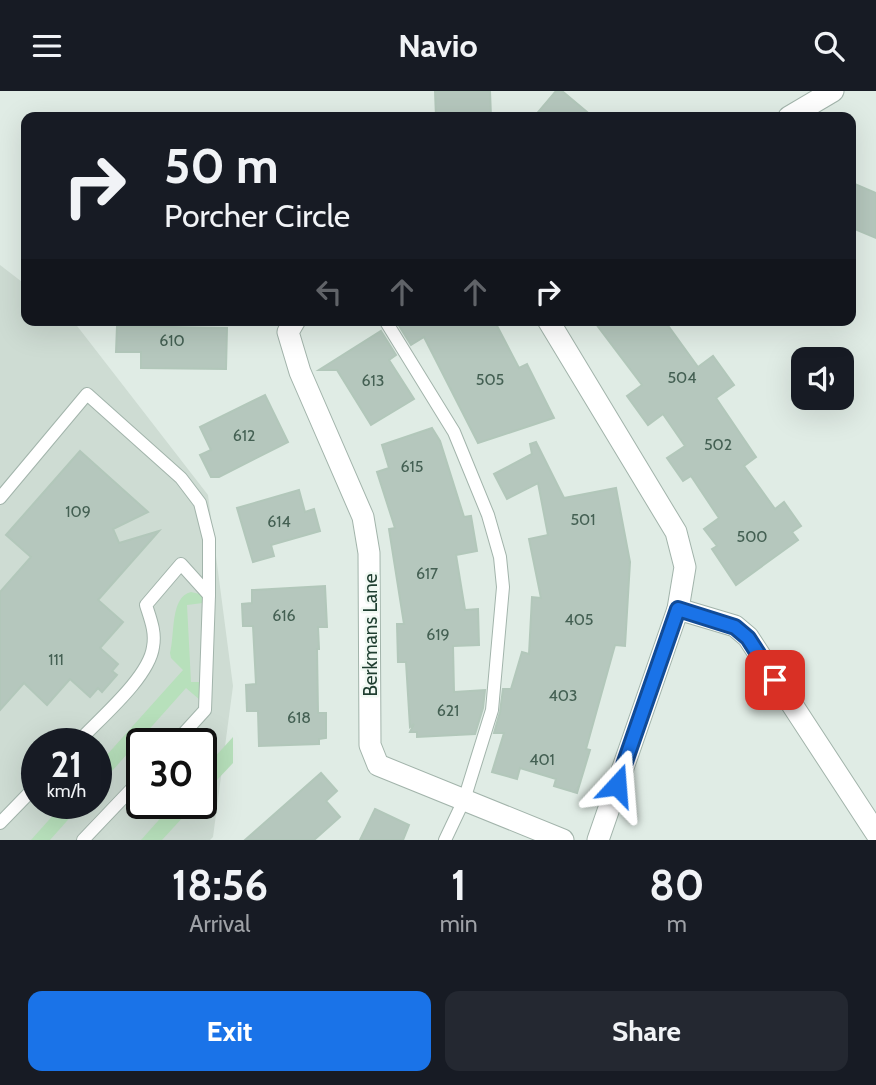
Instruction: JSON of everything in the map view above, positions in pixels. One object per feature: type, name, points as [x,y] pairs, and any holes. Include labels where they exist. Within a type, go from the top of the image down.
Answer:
[{"type":"street","points":[[797,112],[833,91]]},
{"type":"street","name":"Berkmans Lane","points":[[292,326],[288,332],[300,372],[363,517],[369,553],[370,745],[378,765],[563,840]]},
{"type":"street","points":[[552,326],[676,532],[685,567],[678,609],[598,840]]},
{"type":"street","points":[[678,609],[735,627],[748,638],[876,833]]},
{"type":"lane","points":[[389,326],[454,432],[488,515],[500,557],[503,587],[492,711],[464,800],[446,840]]},
{"type":"lane","points":[[0,498],[87,394],[181,478],[200,503],[209,539],[205,710],[189,728]]},
{"type":"lane","points":[[91,728],[146,670],[154,647],[153,627],[146,604],[181,564],[209,595]]},
{"type":"lane","points":[[83,840],[126,795]]},
{"type":"lane","points":[[0,823],[21,801]]},
{"type":"shaded area","points":[[0,265],[21,281],[21,326],[77,326],[208,495],[233,686],[217,807],[217,728],[126,728],[126,819],[215,819],[213,837],[210,840],[0,840]]},
{"type":"green space","points":[[191,592],[204,595],[203,603],[187,605],[191,682],[208,682],[200,700],[186,688],[150,728],[131,728],[183,670],[171,658],[170,653],[176,608],[184,595]]},
{"type":"green space","points":[[126,734],[126,755],[112,771],[112,749]]},
{"type":"green space","points":[[233,737],[233,763],[217,780],[217,754]]},
{"type":"green space","points":[[50,819],[69,819],[50,840],[31,840]]},
{"type":"green space","points":[[160,819],[181,819],[162,840],[141,840]]},
{"type":"building","points":[[435,91],[490,91],[491,112],[436,112]]},
{"type":"building","points":[[556,91],[562,91],[587,112],[538,112]]},
{"type":"building","points":[[856,185],[876,193],[876,238],[856,230]]},
{"type":"building","points":[[117,326],[227,328],[226,369],[141,368],[141,352],[116,352]]},
{"type":"building","points":[[399,326],[497,326],[519,368],[527,364],[554,418],[478,443],[424,337],[411,345]]},
{"type":"building","points":[[598,326],[668,326],[698,367],[713,356],[734,385],[716,398],[756,457],[744,466],[775,509],[784,502],[801,526],[792,532],[798,540],[736,585],[712,549],[717,546],[704,529],[719,518],[691,476],[683,481],[667,458],[685,446],[663,414],[648,425],[627,396],[642,385]]},
{"type":"building","points":[[381,331],[396,355],[389,360],[414,399],[371,425],[337,370],[319,370]]},
{"type":"building","points":[[265,395],[288,442],[219,477],[211,477],[200,455],[211,450],[200,427]]},
{"type":"building","points":[[432,428],[440,441],[464,517],[471,516],[477,551],[456,555],[465,610],[478,609],[479,645],[453,646],[454,692],[485,690],[475,734],[417,737],[417,732],[410,732],[414,724],[410,727],[406,662],[398,662],[397,624],[404,624],[389,529],[395,528],[377,472],[389,468],[382,445]]},
{"type":"building","points":[[536,442],[564,498],[616,488],[630,562],[625,646],[615,645],[586,749],[590,750],[577,793],[554,786],[556,779],[520,768],[517,779],[492,772],[504,733],[494,733],[503,689],[511,689],[522,652],[529,654],[532,597],[541,598],[529,539],[548,535],[538,483],[507,499],[494,474],[532,454],[530,444]]},
{"type":"building","points":[[80,451],[148,512],[113,529],[119,543],[159,531],[98,600],[123,622],[100,648],[118,664],[112,671],[117,675],[102,692],[98,688],[90,697],[70,679],[47,705],[24,683],[0,710],[0,592],[31,557],[6,535]]},
{"type":"building","points":[[299,490],[305,512],[314,509],[320,531],[271,545],[274,556],[253,562],[237,508]]},
{"type":"building","points":[[325,586],[327,627],[318,627],[317,649],[318,713],[326,713],[326,738],[319,739],[319,744],[259,746],[258,711],[247,711],[246,685],[256,684],[253,626],[243,626],[242,604],[252,603],[252,590]]},
{"type":"building","points":[[321,773],[337,791],[326,801],[340,817],[314,840],[245,840]]},
{"type":"building","points":[[375,809],[409,825],[403,840],[360,840]]},
{"type":"route","points":[[617,785],[678,609],[718,619],[735,627],[748,638],[775,680]]}]
